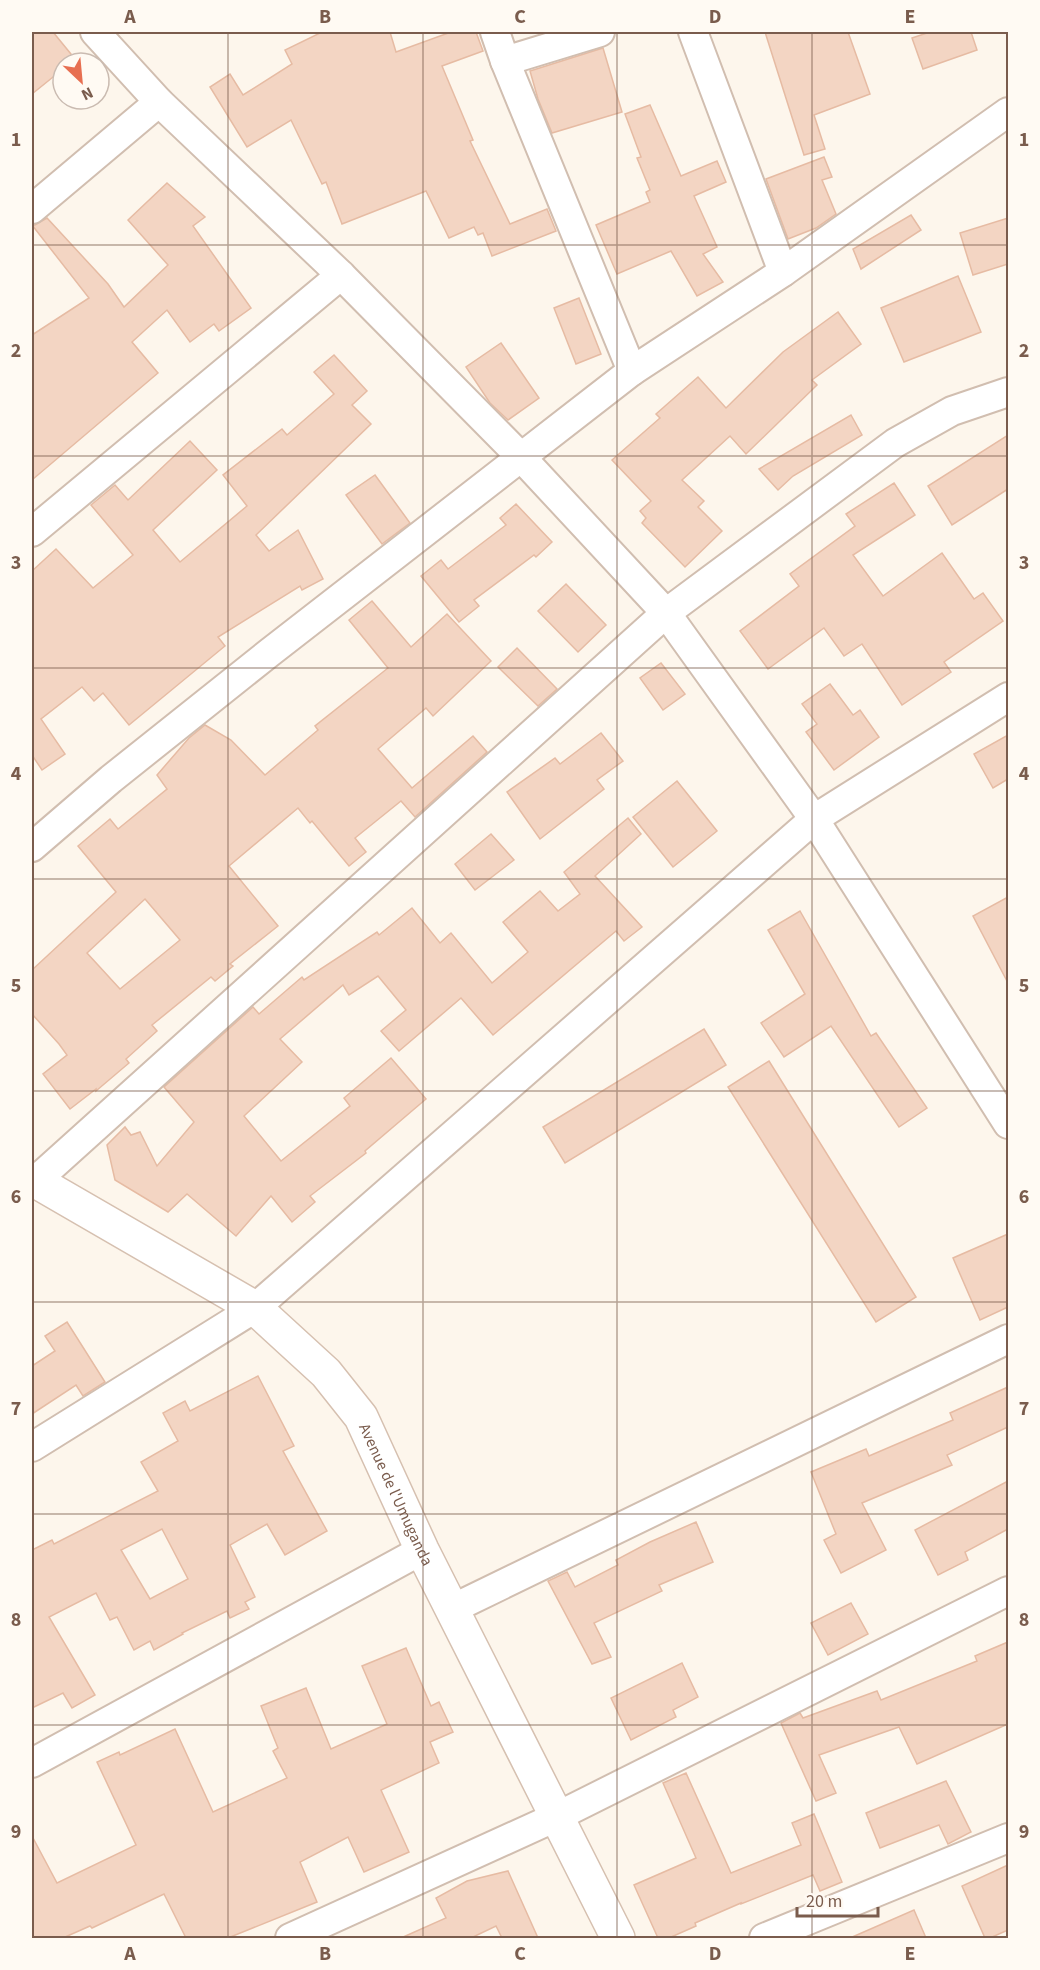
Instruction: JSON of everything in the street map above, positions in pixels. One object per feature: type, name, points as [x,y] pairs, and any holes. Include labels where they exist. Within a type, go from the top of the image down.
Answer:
[{"type":"street","points":[[95,32],[159,102],[340,275],[520,456],[666,613],[814,819],[1008,1124]]},
{"type":"street","points":[[495,32],[632,371]]},
{"type":"street","points":[[505,61],[600,32]]},
{"type":"street","points":[[693,32],[783,272]]},
{"type":"street","points":[[32,209],[159,102]]},
{"type":"street","points":[[32,847],[111,779],[260,660],[632,371],[783,272],[1008,112]]},
{"type":"street","points":[[32,532],[340,275]]},
{"type":"street","points":[[33,1181],[666,613],[895,443],[952,411],[1008,392]]},
{"type":"street","points":[[32,1448],[255,1308],[814,819],[1008,697]]},
{"type":"street","name":"Avenue de l'Umuganda","points":[[33,1181],[255,1308],[326,1373],[361,1417],[422,1550],[618,1938]]},
{"type":"street","points":[[452,1609],[1008,1339]]},
{"type":"street","points":[[32,1763],[422,1550]]},
{"type":"street","points":[[290,1938],[556,1817],[1008,1591]]},
{"type":"street","points":[[764,1938],[1008,1838]]},
{"type":"building","points":[[32,32],[53,32],[68,51],[51,51],[51,79],[32,94]]},
{"type":"building","points":[[322,32],[390,32],[396,52],[451,32],[476,32],[483,51],[442,66],[473,140],[470,141],[510,224],[547,209],[556,231],[492,256],[483,233],[478,235],[474,227],[449,238],[426,191],[342,224],[326,182],[322,184],[291,120],[247,147],[210,87],[230,74],[243,95],[292,64],[285,50]]},
{"type":"building","points":[[765,32],[848,32],[870,94],[814,115],[825,149],[804,155]]},
{"type":"building","points":[[930,32],[971,32],[977,50],[923,69],[912,38]]},
{"type":"building","points":[[603,48],[622,112],[552,133],[538,99],[530,71]]},
{"type":"building","points":[[650,105],[681,176],[717,161],[726,182],[694,196],[717,247],[703,254],[723,282],[697,296],[671,251],[617,274],[596,225],[650,202],[646,192],[650,190],[637,158],[641,157],[625,114]]},
{"type":"building","points":[[824,157],[832,177],[822,180],[836,214],[816,228],[788,239],[766,179]]},
{"type":"building","points":[[167,183],[205,217],[193,226],[251,308],[219,331],[214,324],[190,342],[167,310],[132,342],[158,373],[32,480],[32,335],[89,298],[32,225],[47,218],[108,284],[124,307],[168,265],[128,220]]},
{"type":"building","points":[[911,215],[921,230],[861,269],[853,249]]},
{"type":"building","points":[[1008,218],[1008,264],[973,275],[960,233]]},
{"type":"building","points":[[958,276],[981,332],[904,362],[881,308]]},
{"type":"building","points":[[579,298],[601,354],[576,364],[554,308]]},
{"type":"building","points":[[838,312],[861,344],[812,380],[817,385],[746,454],[730,436],[682,480],[704,501],[698,507],[722,531],[685,567],[642,523],[646,518],[640,511],[651,501],[612,460],[660,418],[656,414],[698,377],[726,408],[783,352]]},
{"type":"building","points":[[501,343],[539,398],[508,420],[490,403],[466,367]]},
{"type":"building","points":[[334,355],[367,391],[352,405],[371,424],[256,535],[269,551],[298,530],[323,579],[302,590],[300,586],[218,637],[225,646],[129,725],[103,693],[94,701],[82,687],[41,719],[65,754],[42,770],[32,755],[32,571],[56,549],[93,588],[133,555],[91,505],[115,485],[128,500],[190,441],[217,470],[153,530],[180,562],[247,506],[223,475],[282,429],[287,435],[334,394],[314,372]]},
{"type":"building","points":[[851,415],[862,435],[793,476],[778,490],[759,469]]},
{"type":"building","points":[[1008,435],[1008,489],[952,525],[928,486]]},
{"type":"building","points":[[375,475],[410,523],[382,544],[346,495]]},
{"type":"building","points":[[894,483],[915,515],[853,555],[883,596],[942,553],[974,599],[983,593],[1003,621],[944,662],[951,672],[902,705],[862,644],[844,656],[824,628],[768,669],[740,631],[799,586],[790,574],[855,526],[846,514]]},
{"type":"building","points":[[516,504],[552,542],[536,557],[534,555],[474,600],[479,606],[459,622],[421,576],[441,560],[448,569],[506,525],[500,518]]},
{"type":"building","points":[[566,584],[606,625],[578,652],[538,611]]},
{"type":"building","points":[[372,601],[411,647],[447,614],[491,661],[433,716],[426,708],[378,749],[412,788],[473,736],[487,752],[415,817],[401,801],[355,838],[366,852],[349,866],[312,821],[310,823],[298,808],[229,866],[278,926],[230,964],[233,966],[215,981],[211,977],[152,1025],[157,1031],[126,1059],[129,1063],[70,1109],[43,1074],[67,1055],[32,1014],[32,970],[116,892],[78,846],[110,819],[118,829],[167,789],[157,775],[189,738],[205,725],[231,740],[265,775],[318,730],[315,726],[388,668],[349,620]],"holes":[[[145,899],[180,940],[120,989],[87,953]]]},
{"type":"building","points":[[517,648],[557,689],[538,706],[498,667]]},
{"type":"building","points":[[661,663],[685,694],[663,710],[640,678]]},
{"type":"building","points":[[830,684],[853,715],[860,710],[879,737],[834,770],[806,732],[817,724],[802,704]]},
{"type":"building","points":[[601,733],[623,761],[597,780],[604,789],[540,839],[507,792],[555,758],[560,764]]},
{"type":"building","points":[[1008,735],[1008,779],[993,788],[974,754]]},
{"type":"building","points":[[677,781],[717,831],[673,867],[633,817]]},
{"type":"building","points":[[628,818],[641,834],[595,876],[642,927],[624,941],[616,931],[493,1035],[461,998],[399,1051],[381,1031],[406,1010],[378,976],[349,995],[343,985],[280,1039],[302,1062],[244,1116],[281,1161],[350,1106],[344,1098],[391,1058],[426,1099],[365,1151],[366,1153],[310,1196],[315,1202],[292,1222],[271,1196],[236,1236],[187,1194],[168,1212],[115,1180],[107,1145],[125,1127],[131,1135],[140,1132],[157,1166],[194,1122],[164,1087],[253,1007],[259,1014],[302,977],[304,980],[377,932],[379,935],[412,908],[440,943],[451,933],[492,983],[528,952],[503,922],[540,891],[558,911],[580,894],[564,872]]},
{"type":"building","points":[[491,834],[514,860],[475,890],[455,864]]},
{"type":"building","points":[[1008,897],[1008,983],[973,916]]},
{"type":"building","points":[[800,911],[871,1036],[876,1033],[927,1108],[899,1127],[831,1026],[784,1057],[761,1023],[805,994],[768,930]]},
{"type":"building","points":[[704,1029],[726,1065],[565,1163],[543,1127]]},
{"type":"building","points":[[769,1061],[916,1297],[876,1322],[728,1087]]},
{"type":"building","points":[[1008,1234],[1008,1307],[980,1320],[953,1258]]},
{"type":"building","points":[[67,1322],[105,1382],[83,1396],[76,1385],[32,1414],[32,1366],[55,1351],[45,1336]]},
{"type":"building","points":[[258,1376],[294,1446],[283,1451],[327,1531],[285,1555],[267,1524],[230,1545],[255,1597],[245,1602],[249,1609],[230,1618],[227,1611],[182,1633],[154,1650],[150,1641],[134,1650],[117,1617],[110,1620],[96,1593],[49,1617],[95,1695],[72,1708],[63,1693],[32,1708],[32,1550],[52,1540],[54,1544],[158,1491],[141,1462],[178,1441],[163,1413],[185,1401],[190,1411]],"holes":[[[162,1529],[188,1579],[150,1599],[121,1550]]]},
{"type":"building","points":[[1008,1387],[1008,1427],[947,1455],[952,1465],[862,1503],[886,1550],[841,1573],[824,1540],[836,1534],[811,1472],[866,1449],[869,1456],[953,1420],[950,1413]]},
{"type":"building","points":[[1008,1481],[1008,1529],[965,1552],[968,1560],[938,1575],[915,1530]]},
{"type":"building","points":[[696,1522],[713,1562],[659,1585],[662,1591],[594,1623],[611,1657],[592,1664],[548,1581],[567,1572],[575,1587],[618,1565],[616,1560]]},
{"type":"building","points":[[851,1603],[868,1634],[828,1655],[811,1623]]},
{"type":"building","points":[[1008,1642],[1008,1724],[917,1764],[899,1727],[819,1755],[836,1793],[816,1801],[781,1723],[800,1713],[803,1718],[877,1691],[881,1700],[977,1661],[975,1656]]},
{"type":"building","points":[[406,1648],[431,1706],[439,1702],[453,1732],[430,1742],[439,1763],[381,1790],[409,1852],[364,1872],[348,1837],[300,1862],[317,1902],[228,1938],[186,1938],[164,1894],[92,1928],[90,1926],[63,1938],[32,1938],[32,1836],[57,1883],[136,1845],[97,1762],[119,1752],[120,1755],[175,1729],[213,1812],[287,1778],[273,1751],[278,1748],[261,1706],[306,1688],[331,1749],[387,1724],[362,1666]]},
{"type":"building","points":[[682,1663],[698,1697],[673,1710],[676,1717],[631,1740],[611,1698]]},
{"type":"building","points":[[686,1773],[731,1873],[801,1845],[792,1823],[814,1814],[842,1882],[820,1891],[813,1875],[695,1923],[696,1926],[669,1938],[658,1938],[634,1885],[696,1858],[663,1783]]},
{"type":"building","points":[[946,1781],[971,1832],[948,1844],[939,1825],[880,1848],[866,1813]]},
{"type":"building","points":[[1008,1865],[1008,1930],[985,1938],[962,1886]]},
{"type":"building","points":[[508,1871],[538,1938],[502,1938],[496,1926],[471,1938],[401,1938],[446,1918],[436,1898],[467,1881]]},
{"type":"building","points":[[914,1910],[926,1938],[850,1938]]}]
